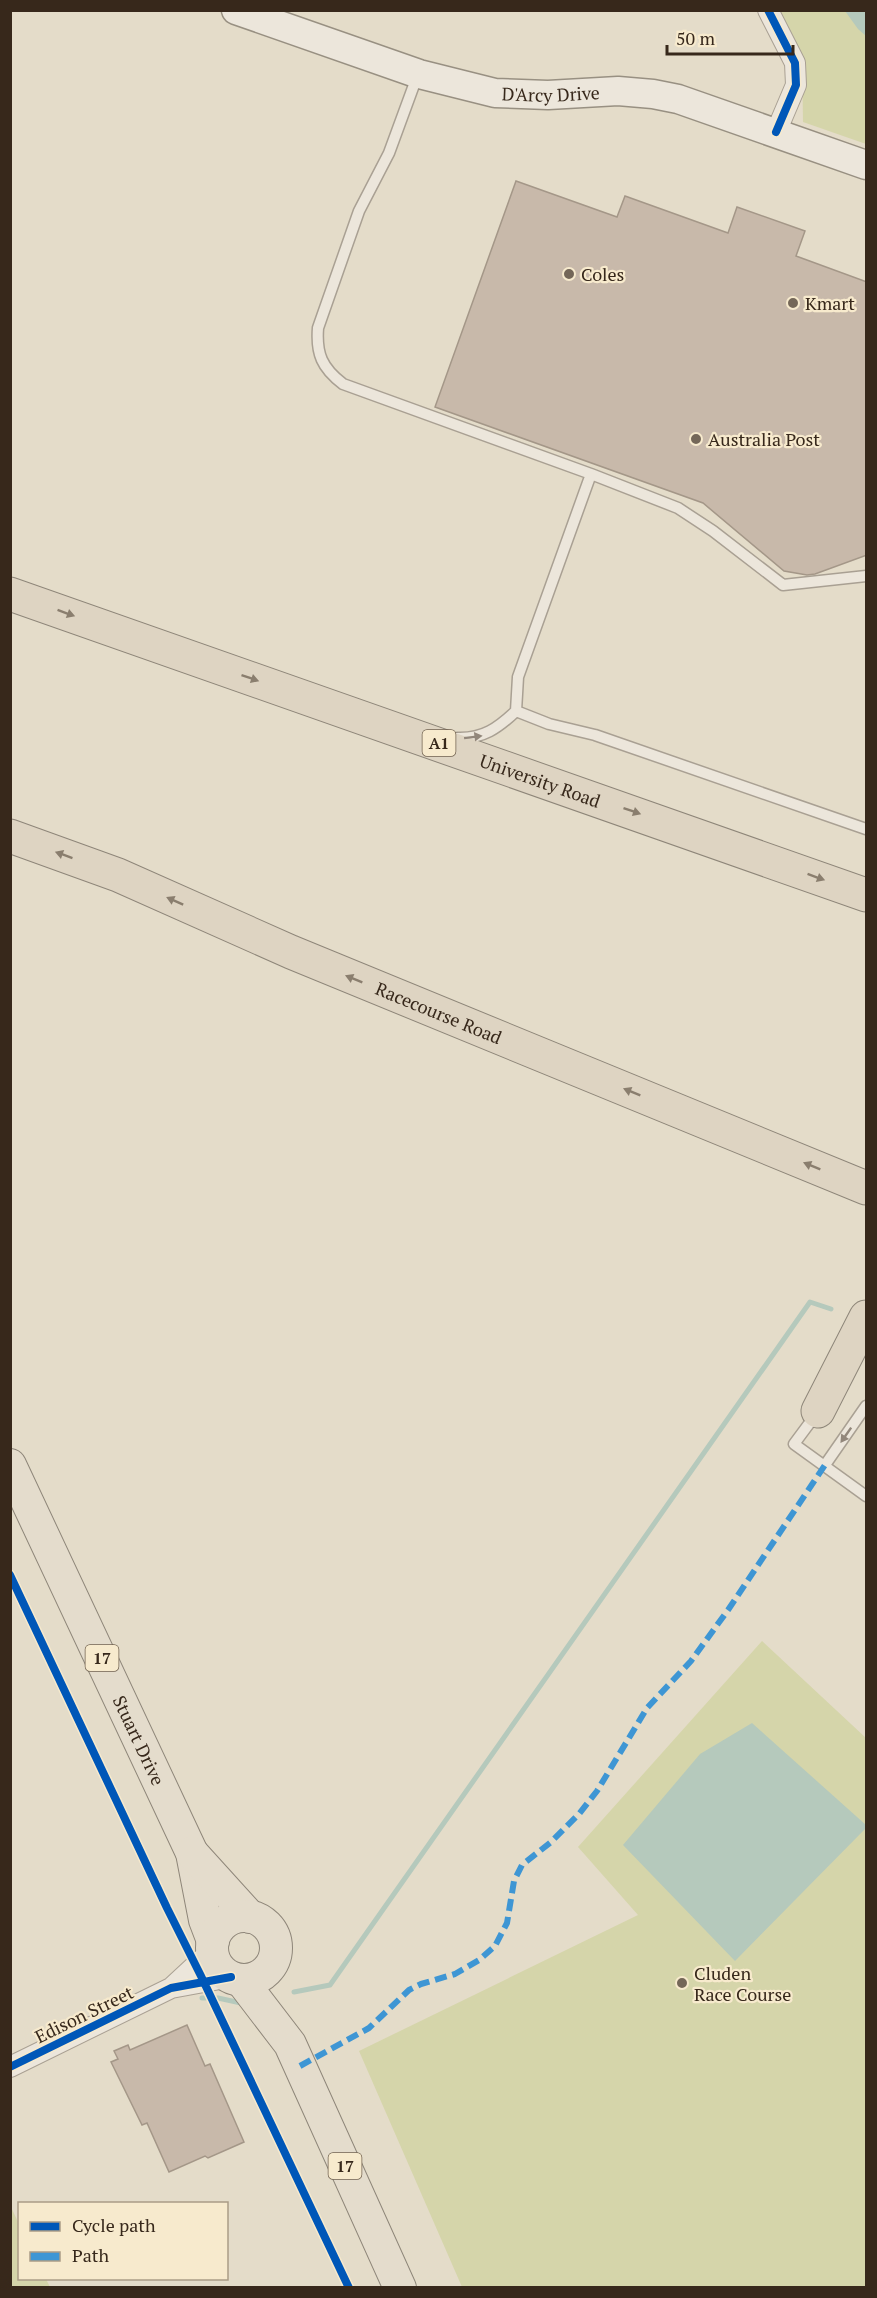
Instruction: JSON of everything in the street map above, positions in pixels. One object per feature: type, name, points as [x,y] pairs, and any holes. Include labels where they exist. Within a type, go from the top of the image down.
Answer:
[{"type":"highway","name":"University Road","points":[[10,594],[867,895]]},
{"type":"highway","name":"Racecourse Road","points":[[10,836],[118,875],[291,952],[866,1188]]},
{"type":"highway","points":[[818,1411],[867,1317]]},
{"type":"main road","name":"D'Arcy Drive","points":[[236,10],[419,74],[495,93],[548,95],[618,91],[678,99],[867,165]]},
{"type":"main road","name":"Stuart Drive","points":[[10,1465],[192,1853],[205,1920],[213,1945]]},
{"type":"main road","name":"Stuart Drive","points":[[192,1853],[249,1917]]},
{"type":"main road","points":[[213,1945],[217,1932],[231,1920],[249,1917]]},
{"type":"main road","name":"17","points":[[249,1917],[266,1925],[276,1941],[274,1959],[290,2044],[400,2288]]},
{"type":"main road","name":"17","points":[[213,1945],[218,1965],[236,1978],[290,2044]]},
{"type":"main road","points":[[236,1978],[251,1979],[261,1975],[274,1959]]},
{"type":"street","points":[[768,10],[795,63],[796,85],[776,132]]},
{"type":"street","name":"Edison Street","points":[[171,1988],[213,1945]]},
{"type":"street","name":"Edison Street","points":[[10,2067],[171,1988],[236,1978]]},
{"type":"lane","points":[[419,74],[389,153],[359,211],[318,328],[317,341],[328,373],[343,384],[678,508],[713,531],[783,585],[867,576]]},
{"type":"lane","points":[[421,737],[466,739],[483,736],[499,727],[516,711],[518,677],[591,474]]},
{"type":"lane","points":[[516,711],[549,724],[595,735],[867,829]]},
{"type":"lane","points":[[860,1353],[794,1444],[867,1496]]},
{"type":"lane","points":[[825,1465],[867,1406]]},
{"type":"green space","points":[[777,11],[866,11],[866,144],[803,122],[802,57]]},
{"type":"green space","name":"Cluden Race Course","points":[[762,1641],[866,1738],[866,2287],[462,2287],[359,2051],[638,1915],[578,1847]]},
{"type":"green space","points":[[10,2205],[18,2222],[18,2280],[46,2280],[50,2287],[11,2287]]},
{"type":"shaded area","points":[[845,11],[866,11],[866,36],[858,29]]},
{"type":"shaded area","points":[[752,1723],[866,1825],[866,1828],[735,1961],[623,1845],[700,1754]]},
{"type":"building","points":[[516,181],[617,217],[625,196],[728,233],[737,207],[805,231],[796,256],[867,282],[867,555],[815,574],[784,571],[703,503],[435,407]]},
{"type":"building","points":[[187,2025],[205,2066],[210,2064],[244,2142],[169,2172],[147,2123],[142,2125],[111,2062],[118,2059],[114,2051],[128,2045],[130,2050]]},
{"type":"waterway","points":[[294,1992],[330,1985],[810,1302],[831,1309]]},
{"type":"waterway","points":[[202,1998],[218,1998],[241,2003]]},
{"type":"marked path","points":[[300,2066],[369,2028],[409,1990],[455,1974],[479,1960],[495,1946],[507,1923],[514,1881],[522,1865],[551,1842],[579,1814],[597,1791],[647,1708],[691,1661],[825,1465]]},
{"type":"cycle path","points":[[768,10],[795,63],[796,85],[776,132]]},
{"type":"cycle path","points":[[10,1575],[349,2288]]},
{"type":"cycle path","points":[[10,2067],[171,1988],[231,1977]]},
{"type":"place","name":"Coles","points":[[569,274]]},
{"type":"place","name":"Kmart","points":[[793,303]]},
{"type":"place","name":"Australia Post","points":[[696,439]]},
{"type":"place","name":"Cluden Race Course","points":[[682,1983]]}]
